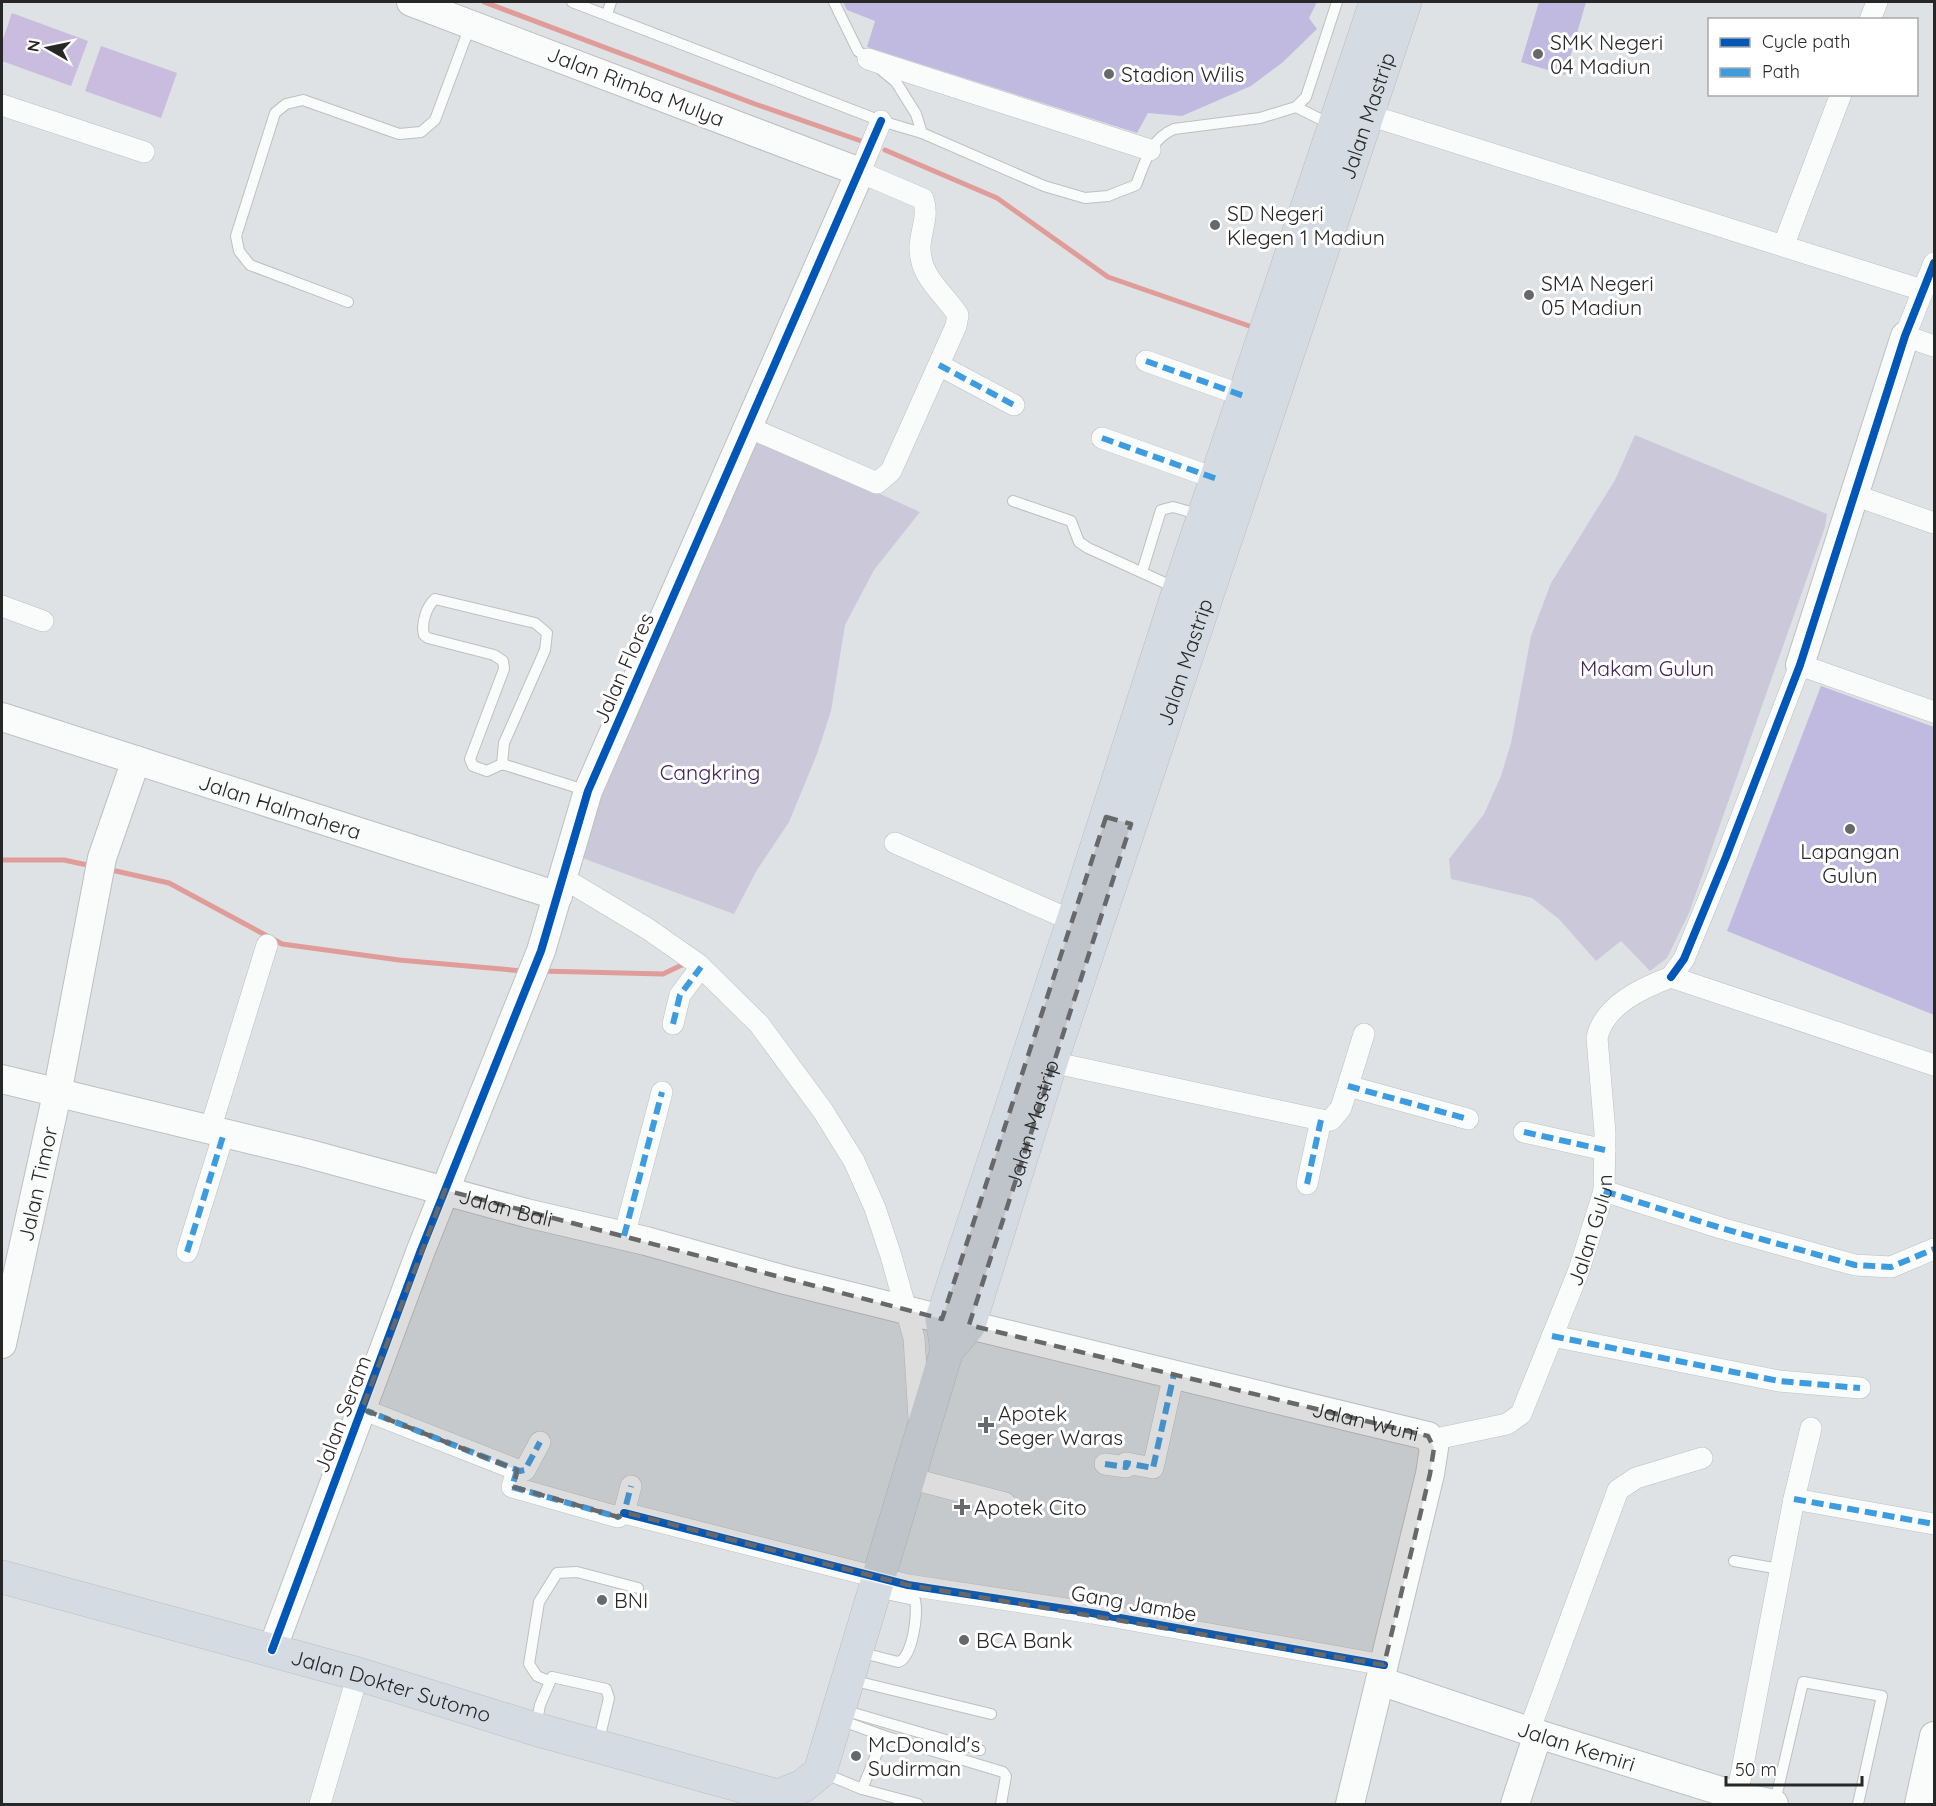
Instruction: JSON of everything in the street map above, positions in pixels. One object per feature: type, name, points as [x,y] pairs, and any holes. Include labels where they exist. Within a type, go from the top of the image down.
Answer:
[{"type":"main road","name":"Jalan Mastrip","points":[[953,1331],[1074,921],[1118,820],[1279,335],[1335,126],[1376,2]]},
{"type":"main road","name":"Jalan Mastrip","points":[[953,1331],[1051,1062],[1179,590],[1244,396],[1279,335],[1369,116],[1405,2]]},
{"type":"main road","points":[[781,1800],[814,1780],[820,1772],[953,1331]]},
{"type":"main road","name":"Jalan Dokter Sutomo","points":[[2,1577],[358,1674],[535,1729],[781,1800]]},
{"type":"street","name":"Jalan Rimba Mulya","points":[[411,2],[861,169]]},
{"type":"street","points":[[1871,18],[1877,2]]},
{"type":"street","points":[[868,59],[1150,150]]},
{"type":"street","points":[[1784,244],[1840,96]]},
{"type":"street","points":[[2,105],[144,152]]},
{"type":"street","points":[[1369,116],[1784,244],[1922,290]]},
{"type":"street","points":[[748,427],[877,483],[891,471],[956,326],[958,315],[940,296],[924,268],[920,245],[925,213],[923,199],[861,169],[880,122]]},
{"type":"street","name":"Jalan Flores","points":[[445,1190],[541,951],[588,791],[861,169]]},
{"type":"street","points":[[1935,263],[1905,336],[1800,664],[1714,888],[1684,959],[1671,977],[1935,1065]]},
{"type":"street","points":[[1905,336],[1935,346]]},
{"type":"street","points":[[1146,361],[1244,396]]},
{"type":"street","points":[[939,365],[1014,405]]},
{"type":"street","points":[[1102,438],[1216,480]]},
{"type":"street","points":[[1854,495],[1935,523]]},
{"type":"street","points":[[2,606],[43,621]]},
{"type":"street","points":[[1800,664],[1935,712]]},
{"type":"street","name":"Jalan Halmahera","points":[[2,717],[136,760],[560,887]]},
{"type":"street","name":"Jalan Timor","points":[[2,1344],[57,1094],[100,865],[136,760]]},
{"type":"street","points":[[895,843],[1074,921]]},
{"type":"street","points":[[560,887],[676,947],[700,965],[759,1024],[824,1111],[854,1161],[875,1208],[914,1338],[919,1444]]},
{"type":"street","points":[[187,1252],[267,945]]},
{"type":"street","points":[[673,1024],[680,995],[700,965]]},
{"type":"street","name":"Jalan Gulun","points":[[1431,1440],[1514,1421],[1526,1404],[1593,1231],[1604,1191],[1605,1150],[1598,1050],[1600,1027],[1620,1004],[1648,985],[1671,977]]},
{"type":"street","points":[[1051,1062],[1321,1120],[1331,1120],[1336,1115],[1348,1086],[1364,1034]]},
{"type":"street","name":"Jalan Bali","points":[[2,1079],[217,1131],[906,1310],[953,1331]]},
{"type":"street","points":[[1348,1086],[1468,1119]]},
{"type":"street","points":[[624,1236],[662,1092]]},
{"type":"street","points":[[1307,1184],[1321,1120]]},
{"type":"street","points":[[1524,1132],[1605,1150]]},
{"type":"street","name":"Jalan Seram","points":[[272,1650],[445,1190]]},
{"type":"street","points":[[1604,1191],[1721,1228],[1855,1265],[1891,1267],[1935,1249]]},
{"type":"street","name":"Jalan Wuni","points":[[953,1331],[1174,1374],[1423,1433],[1431,1440],[1434,1448],[1430,1474],[1350,1804]]},
{"type":"street","points":[[1552,1336],[1779,1381],[1860,1388]]},
{"type":"street","points":[[1105,1464],[1126,1467],[1126,1462],[1153,1468],[1174,1374]]},
{"type":"street","points":[[362,1409],[517,1470],[525,1470],[540,1442]]},
{"type":"street","points":[[1737,1796],[1794,1499],[1812,1428]]},
{"type":"street","points":[[1515,1804],[1534,1733],[1618,1490],[1636,1478],[1702,1458]]},
{"type":"street","name":"Gang Jambe","points":[[517,1470],[512,1486],[618,1517],[624,1513],[876,1584],[908,1585],[1092,1613],[1382,1673]]},
{"type":"street","points":[[909,1478],[1005,1503]]},
{"type":"street","points":[[624,1513],[631,1486]]},
{"type":"street","points":[[1794,1499],[1935,1524]]},
{"type":"street","name":"Jalan Kemiri","points":[[1382,1673],[1534,1733],[1737,1796],[1774,1804]]},
{"type":"street","points":[[320,1804],[358,1674]]},
{"type":"street","points":[[1919,1804],[1935,1736]]},
{"type":"lane","points":[[572,2],[880,122],[922,133],[1044,186],[1085,198],[1108,196],[1136,186],[1150,150],[1165,133],[1174,129],[1260,118],[1296,107],[1306,97],[1337,2]]},
{"type":"lane","points":[[607,14],[611,2]]},
{"type":"lane","points":[[834,2],[858,51],[896,82],[916,114],[922,133]]},
{"type":"lane","points":[[348,302],[250,265],[239,251],[236,236],[274,113],[286,104],[303,100],[399,134],[421,132],[435,120],[472,23]]},
{"type":"lane","points":[[1296,107],[1322,122],[1335,126]]},
{"type":"lane","points":[[1014,501],[1071,521],[1079,542],[1179,590]]},
{"type":"lane","points":[[1142,572],[1161,510],[1173,507],[1204,516]]},
{"type":"lane","points":[[502,764],[504,743],[545,650],[547,633],[535,623],[435,599],[431,602],[423,623],[424,635],[494,655],[503,661],[504,669],[470,759],[473,766],[487,771],[502,764],[588,791]]},
{"type":"lane","points":[[1734,1561],[1780,1569]]},
{"type":"lane","points":[[549,1682],[537,1676],[529,1664],[538,1602],[557,1573],[576,1572],[638,1588]]},
{"type":"lane","points":[[845,1690],[898,1662],[908,1654],[917,1611],[915,1600],[876,1584]]},
{"type":"lane","points":[[535,1729],[549,1682],[556,1677],[606,1689],[609,1698],[598,1747]]},
{"type":"lane","points":[[1774,1804],[1803,1682],[1882,1696],[1858,1804]]},
{"type":"lane","points":[[845,1690],[991,1714]]},
{"type":"lane","points":[[845,1690],[884,1736],[1003,1772],[1006,1776],[1001,1804]]},
{"type":"lane","points":[[845,1690],[980,1750]]},
{"type":"lane","points":[[862,1789],[884,1736]]},
{"type":"lane","points":[[820,1772],[862,1789],[918,1804]]},
{"type":"highlighted area","points":[[1106,817],[1131,824],[969,1325],[1428,1436],[1434,1448],[1430,1474],[1384,1665],[908,1585],[627,1513],[618,1517],[514,1487],[517,1470],[362,1409],[445,1190],[942,1319]]},
{"type":"shaded area","name":"Stadion Wilis","points":[[843,2],[1317,2],[1309,18],[1317,29],[1283,62],[1251,86],[1182,116],[1148,113],[1137,133],[867,47],[875,21],[847,10]]},
{"type":"shaded area","points":[[1539,2],[1586,2],[1565,75],[1521,62]]},
{"type":"shaded area","points":[[12,13],[88,41],[71,86],[2,61],[2,42]]},
{"type":"shaded area","points":[[101,46],[177,73],[161,118],[85,91]]},
{"type":"shaded area","name":"Lapangan Gulun","points":[[1821,686],[1934,727],[1934,1015],[1727,931]]},
{"type":"green space","name":"Makam Gulun","points":[[1635,435],[1827,514],[1825,527],[1689,913],[1667,958],[1650,971],[1621,941],[1596,961],[1559,919],[1532,898],[1451,879],[1449,859],[1484,814],[1501,776],[1511,743],[1531,636],[1551,583],[1615,480]]},
{"type":"green space","name":"Cangkring","points":[[754,437],[920,512],[874,570],[845,625],[831,711],[817,754],[789,822],[757,870],[734,914],[574,855]]},
{"type":"waterway","points":[[484,2],[755,104],[867,143]]},
{"type":"waterway","points":[[885,150],[997,198],[1108,277],[1255,328]]},
{"type":"waterway","points":[[2,860],[64,860],[92,866]]},
{"type":"waterway","points":[[107,869],[169,883],[282,944],[399,960],[523,971]]},
{"type":"waterway","points":[[541,971],[663,974],[686,963]]},
{"type":"marked path","points":[[1146,361],[1244,396]]},
{"type":"marked path","points":[[939,365],[1014,405]]},
{"type":"marked path","points":[[1102,438],[1217,479]]},
{"type":"marked path","points":[[673,1024],[680,995],[701,967]]},
{"type":"marked path","points":[[1348,1086],[1468,1119]]},
{"type":"marked path","points":[[624,1236],[662,1092]]},
{"type":"marked path","points":[[1307,1184],[1321,1120]]},
{"type":"marked path","points":[[1524,1132],[1605,1150]]},
{"type":"marked path","points":[[187,1252],[224,1133]]},
{"type":"marked path","points":[[1604,1191],[1721,1228],[1855,1265],[1891,1267],[1934,1249]]},
{"type":"marked path","points":[[1552,1336],[1779,1381],[1860,1388]]},
{"type":"marked path","points":[[1105,1464],[1126,1467],[1126,1463],[1153,1468],[1174,1374]]},
{"type":"marked path","points":[[362,1409],[520,1471],[525,1470],[540,1442]]},
{"type":"marked path","points":[[517,1470],[512,1487],[618,1517],[624,1513],[631,1486]]},
{"type":"marked path","points":[[1794,1499],[1934,1524]]},
{"type":"cycle path","points":[[272,1650],[421,1250],[541,951],[588,791],[881,121]]},
{"type":"cycle path","points":[[1671,977],[1684,959],[1800,665],[1905,336],[1934,263]]},
{"type":"cycle path","points":[[624,1513],[908,1585],[1092,1613],[1384,1665]]},
{"type":"place","name":"SMK Negeri 04 Madiun","points":[[1538,54]]},
{"type":"place","name":"Stadion Wilis","points":[[1109,74]]},
{"type":"place","name":"SD Negeri Klegen 1 Madiun","points":[[1215,225]]},
{"type":"place","name":"SMA Negeri 05 Madiun","points":[[1529,295]]},
{"type":"place","name":"Lapangan Gulun","points":[[1850,829]]},
{"type":"place","name":"Apotek Seger Waras","points":[[986,1425]]},
{"type":"place","name":"Apotek Cito","points":[[962,1507]]},
{"type":"place","name":"BNI","points":[[602,1600]]},
{"type":"place","name":"BCA Bank","points":[[964,1640]]},
{"type":"place","name":"McDonald's Sudirman","points":[[856,1756]]}]
